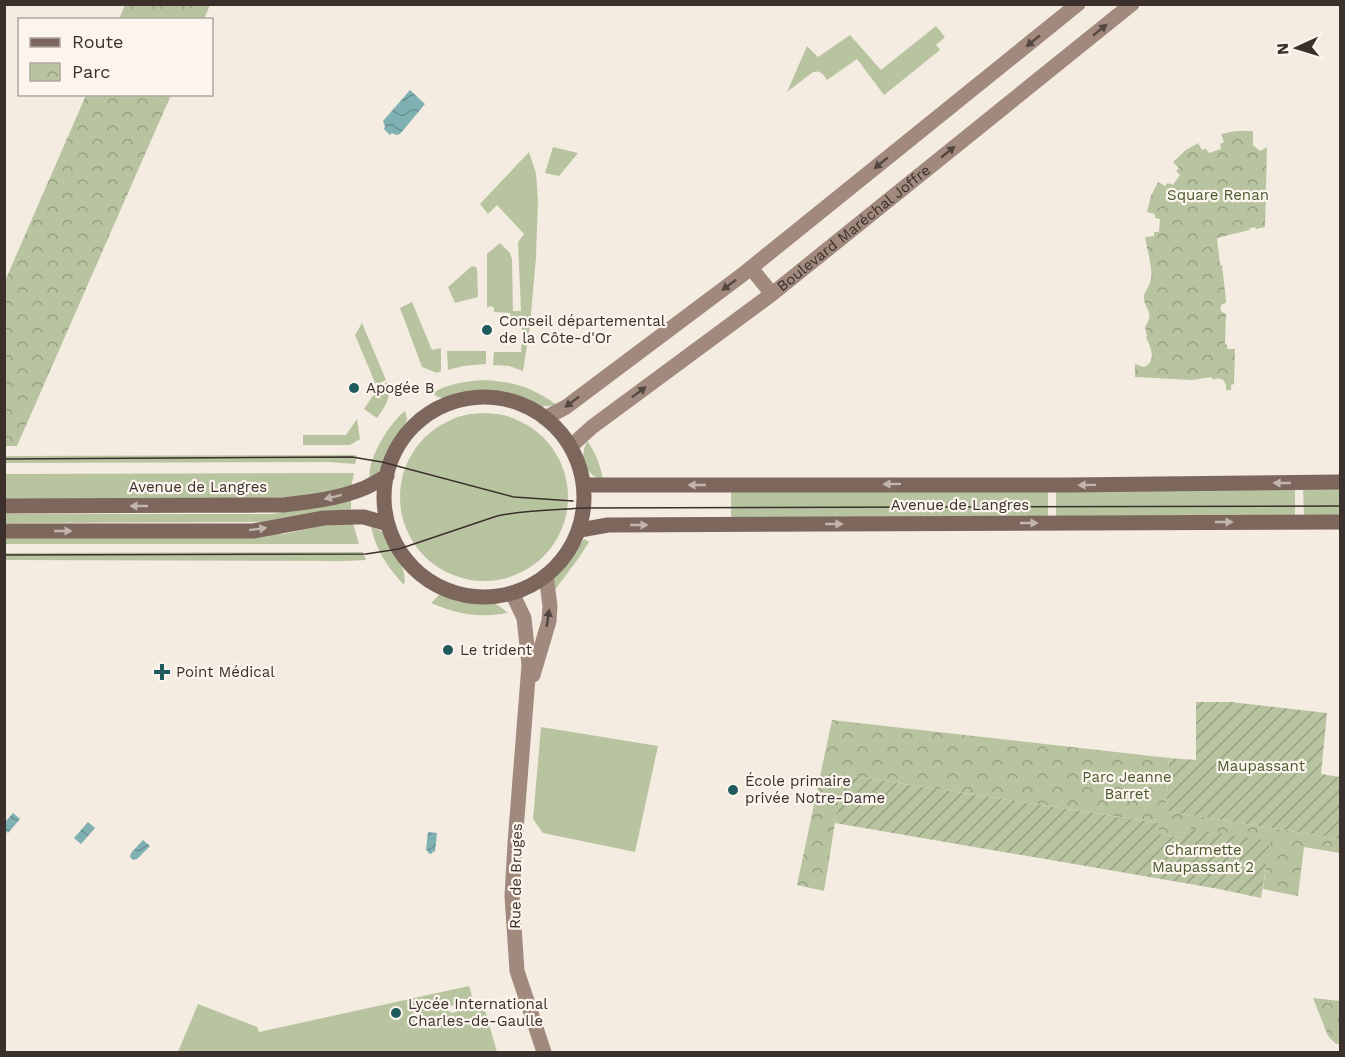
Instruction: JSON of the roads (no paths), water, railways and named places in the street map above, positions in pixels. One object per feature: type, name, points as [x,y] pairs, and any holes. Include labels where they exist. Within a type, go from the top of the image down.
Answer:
[{"type":"main road","points":[[545,418],[566,407],[751,268],[1078,4]]},
{"type":"main road","name":"Boulevard Maréchal Joffre","points":[[571,447],[592,427],[772,294],[1132,4]]},
{"type":"main road","points":[[751,268],[772,294]]},
{"type":"main road","points":[[492,398],[514,401],[545,418],[571,447],[579,464],[583,485],[580,530],[569,552],[554,569],[532,583],[512,593],[488,596],[460,594],[429,580],[412,566],[399,549],[388,524],[385,496],[387,476],[397,448],[406,433],[440,406],[464,400],[492,398]]},
{"type":"main road","name":"Avenue de Langres","points":[[4,506],[283,505],[354,492],[387,476]]},
{"type":"main road","name":"Avenue de Langres","points":[[583,485],[1068,485],[1341,482]]},
{"type":"main road","points":[[4,531],[253,531],[324,518],[356,517],[388,524]]},
{"type":"main road","name":"Avenue de Langres","points":[[580,530],[608,525],[1341,522]]},
{"type":"main road","name":"Rue de Bruges","points":[[527,695],[549,621],[550,606],[546,574]]},
{"type":"main road","name":"Rue de Bruges","points":[[512,593],[524,618],[529,665],[512,896],[517,971],[544,1053]]},
{"type":"water","points":[[410,90],[425,104],[400,134],[390,135],[384,129],[383,121]]},
{"type":"water","points":[[13,813],[20,819],[8,833],[5,830],[5,822]]},
{"type":"water","points":[[88,822],[95,828],[81,844],[74,838]]},
{"type":"water","points":[[428,832],[437,833],[435,852],[433,851],[432,854],[426,850]]},
{"type":"water","points":[[143,840],[150,846],[133,860],[130,857],[131,853]]},
{"type":"tram line","points":[[4,459],[352,457],[382,462],[514,497],[573,501]]},
{"type":"tram line","points":[[4,555],[366,554],[399,549],[497,516],[529,511],[583,508],[1340,506]]},
{"type":"place","name":"Conseil départemental de la Côte-d'Or","points":[[487,330]]},
{"type":"place","name":"Apogée B","points":[[354,388]]},
{"type":"place","name":"Le trident","points":[[448,650]]},
{"type":"place","name":"Point Médical","points":[[162,672]]},
{"type":"place","name":"École primaire privée Notre-Dame","points":[[733,790]]},
{"type":"place","name":"Lycée International Charles-de-Gaulle","points":[[396,1013]]},
{"type":"park label","name":"Square Renan","points":[[1218,195]]},
{"type":"park label","name":"Maupassant","points":[[1261,766]]},
{"type":"park label","name":"Parc Jeanne Barret","points":[[1127,786]]},
{"type":"park label","name":"Charmette Maupassant 2","points":[[1203,858]]}]
